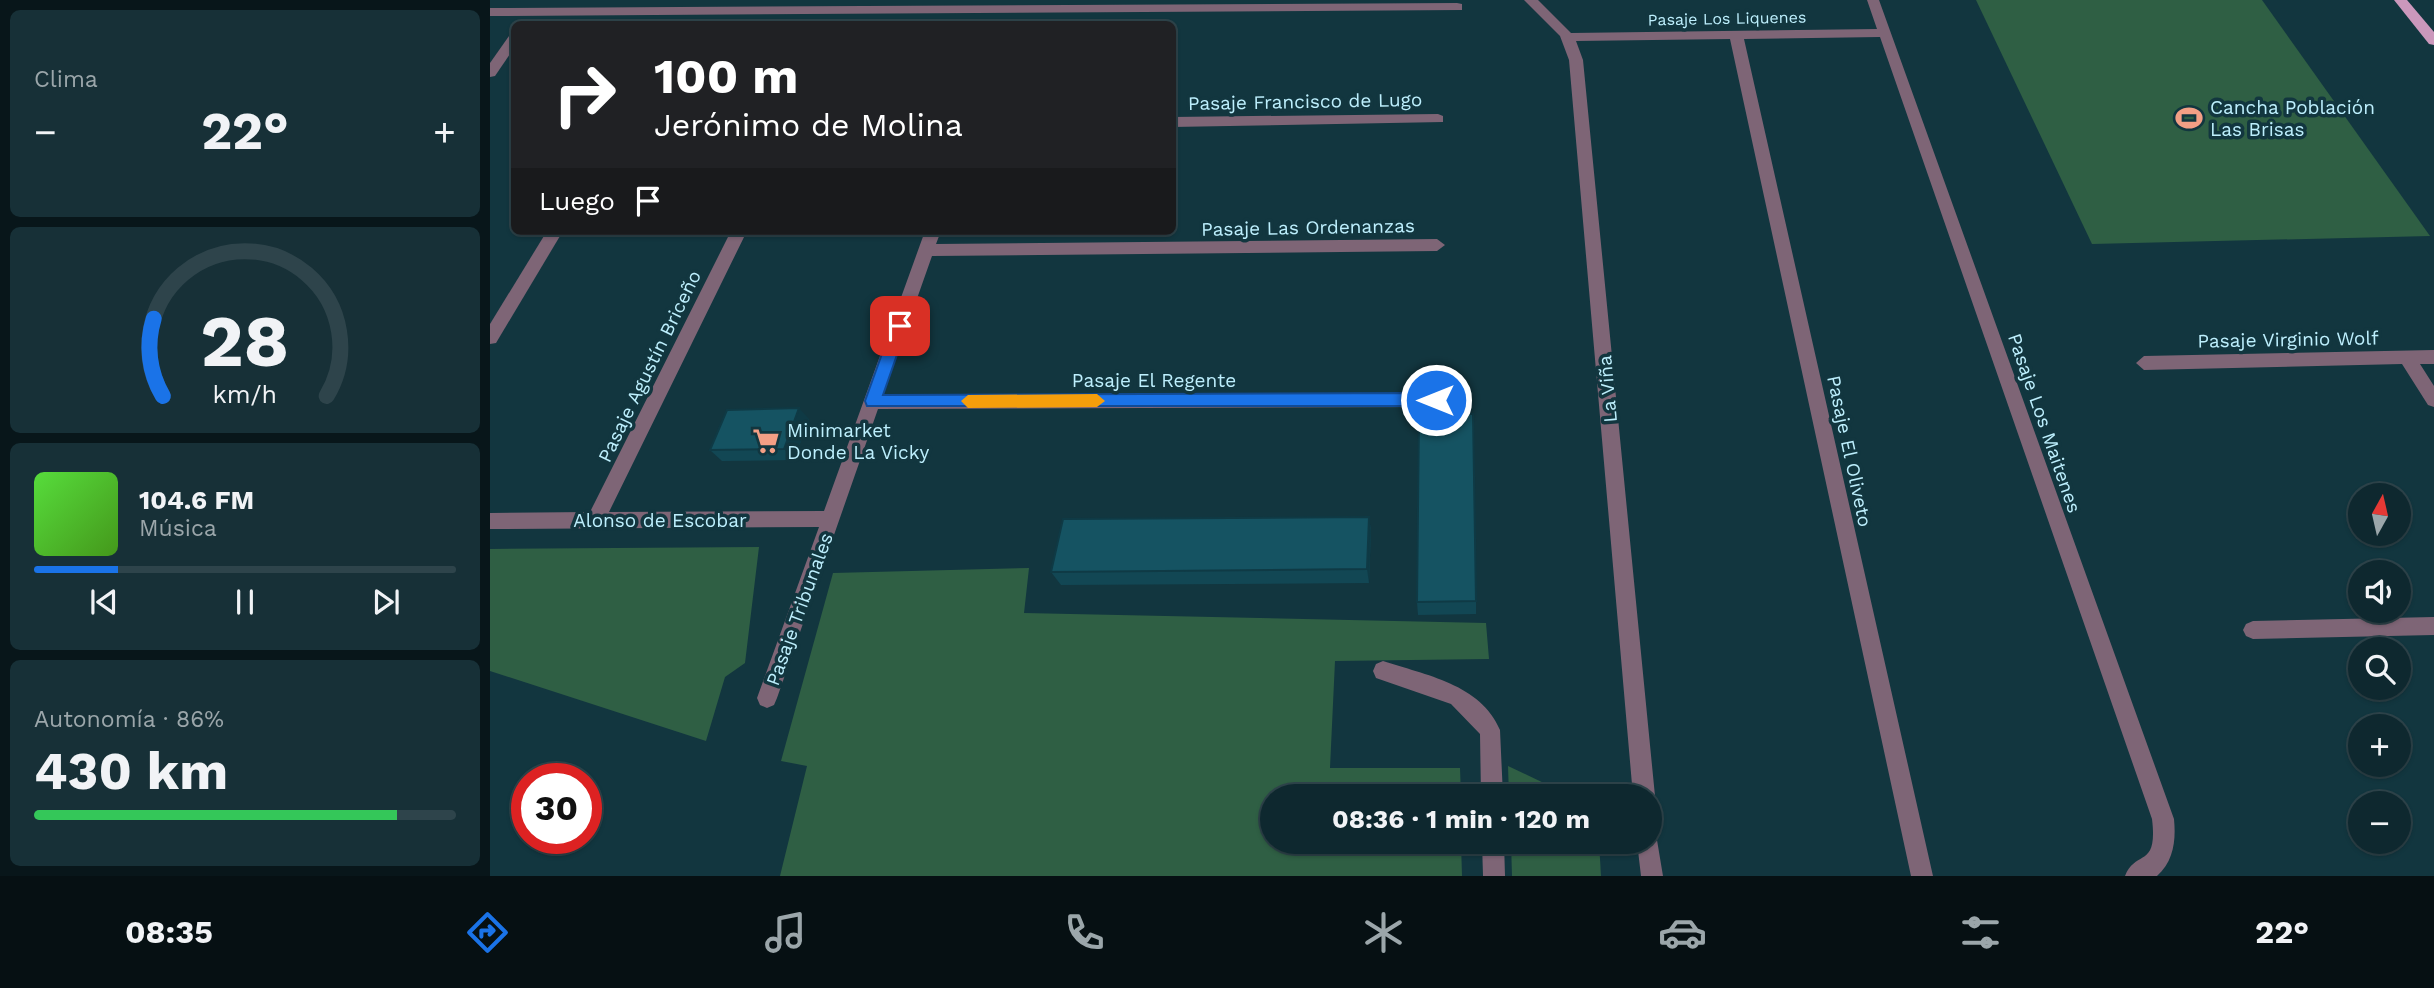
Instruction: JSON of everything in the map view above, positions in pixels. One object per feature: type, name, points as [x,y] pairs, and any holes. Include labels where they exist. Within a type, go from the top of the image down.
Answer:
[{"type":"main road","points":[[2400,0],[2434,41]]},
{"type":"street","points":[[1530,0],[1569,37]]},
{"type":"street","name":"Pasaje Los Maitenes","points":[[1873,0],[2163,819],[2164,848],[2159,861],[2149,871],[2136,876]]},
{"type":"street","points":[[490,12],[1457,7]]},
{"type":"street","points":[[1009,21],[1013,9]]},
{"type":"street","points":[[842,21],[847,10]]},
{"type":"street","points":[[682,21],[688,11]]},
{"type":"street","points":[[528,21],[535,12]]},
{"type":"street","name":"Pasaje Los Liquenes","points":[[1569,37],[1885,33]]},
{"type":"street","name":"Pasaje El Oliveto","points":[[1736,35],[1922,876]]},
{"type":"street","name":"La Viña","points":[[1569,37],[1576,60],[1643,784]]},
{"type":"street","points":[[490,73],[511,43]]},
{"type":"street","name":"Pasaje Francisco de Lugo","points":[[1176,122],[1438,119]]},
{"type":"street","points":[[490,338],[553,235]]},
{"type":"street","name":"Pasaje Agustín Briceño","points":[[596,520],[736,235]]},
{"type":"street","name":"Pasaje Tribunales","points":[[767,698],[932,235]]},
{"type":"street","name":"Pasaje Las Ordenanzas","points":[[927,250],[1437,245]]},
{"type":"street","name":"Pasaje Virginio Wolf","points":[[2144,363],[2434,357]]},
{"type":"street","points":[[2407,358],[2434,400]]},
{"type":"street","name":"Pasaje El Regente","points":[[873,401],[1436,400]]},
{"type":"street","name":"Alonso de Escobar","points":[[490,521],[831,519]]},
{"type":"street","points":[[2253,630],[2434,626]]},
{"type":"street","points":[[1383,671],[1458,696],[1490,730],[1492,784]]},
{"type":"street","points":[[1493,854],[1494,876]]},
{"type":"street","points":[[1649,854],[1652,876]]},
{"type":"green space","name":"Cancha Población Las Brisas","points":[[1976,0],[2262,0],[2430,236],[2092,244]]},
{"type":"green space","points":[[759,547],[745,663],[725,677],[706,741],[490,671],[490,549]]},
{"type":"green space","points":[[1029,568],[1024,613],[1486,623],[1489,659],[1335,661],[1330,768],[1460,768],[1461,784],[1260,784],[1260,854],[1461,854],[1462,876],[780,876],[807,766],[781,761],[833,573]]},
{"type":"green space","points":[[1508,766],[1546,784],[1509,784]]},
{"type":"green space","points":[[1511,854],[1600,854],[1601,876],[1512,876]]},
{"type":"building","points":[[799,408],[784,449],[710,450],[727,410]]},
{"type":"building","points":[[1419,414],[1473,414],[1476,601],[1417,602]]},
{"type":"building","points":[[1369,517],[1367,569],[1051,572],[1063,519]]},
{"type":"slow traffic","points":[[968,401],[1097,401]]},
{"type":"place","name":"Cancha Población Las Brisas","points":[[2189,118]]},
{"type":"place","name":"Minimarket Donde La Vicky","points":[[766,441]]},
{"type":"route","points":[[900,326],[873,401],[1436,400]]}]
